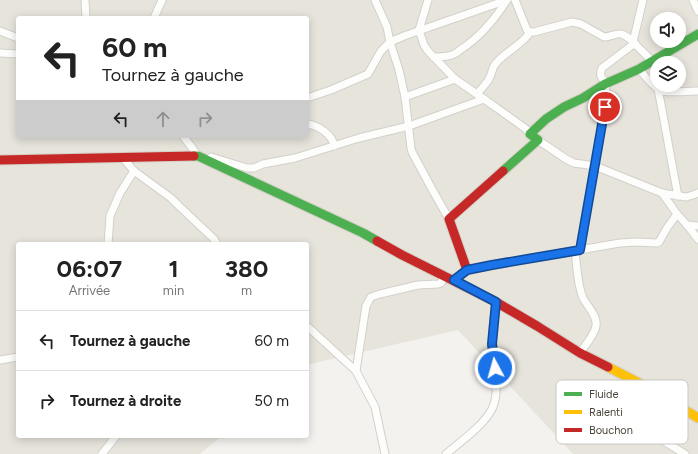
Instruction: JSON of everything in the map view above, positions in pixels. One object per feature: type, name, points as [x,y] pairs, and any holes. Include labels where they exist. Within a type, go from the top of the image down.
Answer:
[{"type":"street","points":[[85,0],[86,16]]},
{"type":"street","points":[[155,16],[162,0]]},
{"type":"street","points":[[375,0],[387,27],[399,70],[405,97],[412,152],[449,219],[467,270]]},
{"type":"street","points":[[428,0],[419,30],[424,45],[455,79],[484,98],[526,129],[534,137],[574,163],[595,166],[662,193],[686,197],[698,193]]},
{"type":"street","points":[[309,97],[331,90],[368,74],[381,51],[390,42],[419,30],[507,0]]},
{"type":"street","points":[[434,57],[454,55],[469,45],[500,11],[507,0]]},
{"type":"street","points":[[515,0],[527,30],[530,32]]},
{"type":"street","points":[[580,353],[593,333],[596,325],[594,316],[581,292],[578,250],[605,107],[605,84],[600,76],[600,72],[602,68],[634,42],[643,0]]},
{"type":"street","points":[[693,0],[698,11]]},
{"type":"street","points":[[530,32],[572,22],[577,23],[586,26],[604,37],[620,34],[623,35],[634,42],[650,59]]},
{"type":"street","points":[[0,31],[16,37]]},
{"type":"street","points":[[477,94],[490,77],[492,68],[496,63],[508,52],[523,42],[530,32]]},
{"type":"street","points":[[661,56],[698,34]]},
{"type":"street","points":[[0,54],[16,54]]},
{"type":"street","points":[[449,219],[534,137],[546,119],[605,84],[639,69],[650,62]]},
{"type":"street","points":[[639,69],[650,80]]},
{"type":"street","points":[[405,97],[455,79]]},
{"type":"street","points":[[686,91],[698,91]]},
{"type":"street","points":[[659,92],[678,196]]},
{"type":"street","points":[[0,160],[161,156],[213,158],[247,168],[295,158],[359,138],[409,126],[484,98]]},
{"type":"street","points":[[309,124],[323,130],[334,141],[334,146]]},
{"type":"street","points":[[185,138],[200,158],[238,174],[363,233],[402,255],[496,302],[580,353],[633,380]]},
{"type":"street","points":[[123,158],[134,171],[172,198],[216,242]]},
{"type":"street","points":[[108,242],[110,216],[120,193],[134,171]]},
{"type":"street","points":[[662,193],[698,239]]},
{"type":"street","points":[[454,280],[467,270],[492,265],[620,243],[657,243],[677,214]]},
{"type":"street","points":[[687,225],[698,226]]},
{"type":"street","points":[[356,371],[366,306],[372,297],[418,285],[438,284],[444,276]]},
{"type":"street","points":[[446,454],[484,421],[492,408],[496,395],[492,344],[496,302]]},
{"type":"street","points":[[309,328],[356,371],[375,407],[385,454]]},
{"type":"street","points":[[0,360],[16,357]]},
{"type":"street","points":[[688,412],[698,418]]},
{"type":"street","points":[[102,454],[114,438]]},
{"type":"street","points":[[669,444],[685,454]]},
{"type":"shaded area","points":[[0,0],[698,0],[698,454],[573,454],[564,444],[688,444],[688,380],[556,380],[556,436],[458,330],[309,365],[309,242],[16,242],[16,438],[220,438],[200,454],[0,454]]},
{"type":"traffic: fast","points":[[503,171],[538,140],[530,134],[546,119],[605,84],[639,69],[698,34]]},
{"type":"traffic: fast","points":[[194,156],[198,156],[363,233],[377,241]]},
{"type":"traffic: slow","points":[[608,367],[633,380]]},
{"type":"traffic: slow","points":[[688,412],[698,418]]},
{"type":"traffic: jam","points":[[0,160],[194,156]]},
{"type":"traffic: jam","points":[[454,280],[467,270],[449,219],[503,171]]},
{"type":"traffic: jam","points":[[377,241],[496,302],[580,353],[608,367]]},
{"type":"route","points":[[495,368],[492,344],[496,302],[454,280],[467,270],[580,250],[605,107]]}]
